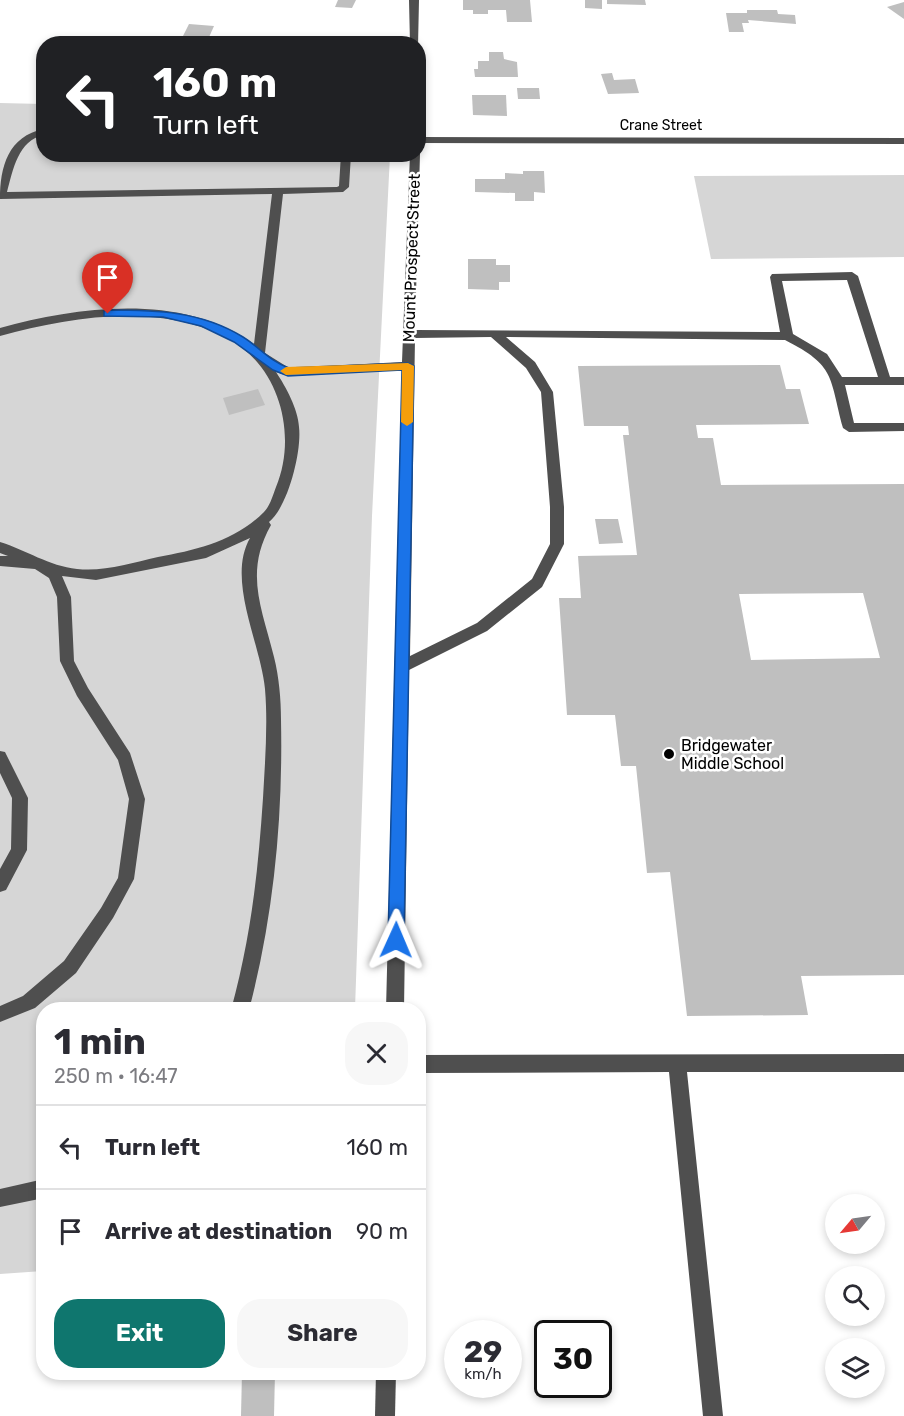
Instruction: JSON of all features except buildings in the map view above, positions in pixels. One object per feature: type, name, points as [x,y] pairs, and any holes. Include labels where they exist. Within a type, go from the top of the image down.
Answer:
[{"type":"street","points":[[414,0],[415,36]]},
{"type":"street","points":[[36,134],[22,142],[9,169],[0,196],[339,190],[344,187],[346,162]]},
{"type":"street","name":"Crane Street","points":[[426,140],[904,141]]},
{"type":"street","name":"Mount Prospect Street","points":[[395,1002],[408,334],[415,162]]},
{"type":"street","points":[[242,1002],[255,951],[266,870],[275,713],[268,655],[253,606],[248,574],[250,549],[257,534],[272,513],[287,477],[293,427],[280,387],[259,355],[278,191]]},
{"type":"street","points":[[787,336],[776,277],[852,276],[885,381]]},
{"type":"street","points":[[0,332],[21,325],[108,314],[163,314],[204,323],[238,339],[277,368],[288,372],[408,366]]},
{"type":"street","points":[[402,668],[482,627],[537,583],[557,544],[557,507],[547,392],[531,365],[494,333]]},
{"type":"street","points":[[408,334],[787,336],[827,361],[836,381],[849,428],[904,427]]},
{"type":"street","points":[[836,381],[904,381]]},
{"type":"street","points":[[0,561],[38,564],[75,574],[96,575],[147,566],[206,553],[244,535],[272,513]]},
{"type":"street","points":[[0,547],[38,564],[55,575],[64,597],[67,661],[82,692],[125,758],[137,799],[126,879],[107,913],[70,967],[29,1002],[0,1014]]},
{"type":"street","points":[[0,757],[20,798],[19,850],[0,885]]},
{"type":"street","points":[[677,1063],[713,1416]]},
{"type":"street","points":[[426,1064],[904,1063]]},
{"type":"street","points":[[0,1198],[36,1190]]},
{"type":"street","points":[[385,1416],[386,1380]]},
{"type":"shaded area","points":[[0,103],[36,104],[36,162],[390,162],[372,516],[355,1002],[36,1002],[36,1271],[0,1274]]},
{"type":"shaded area","points":[[904,175],[904,257],[711,259],[694,176]]},
{"type":"slow traffic","points":[[286,371],[408,366],[407,422]]},
{"type":"place","name":"Bridgewater Middle School","points":[[669,754]]},
{"type":"route","points":[[108,314],[163,314],[204,323],[238,339],[277,368],[288,372],[408,366],[396,940]]}]
